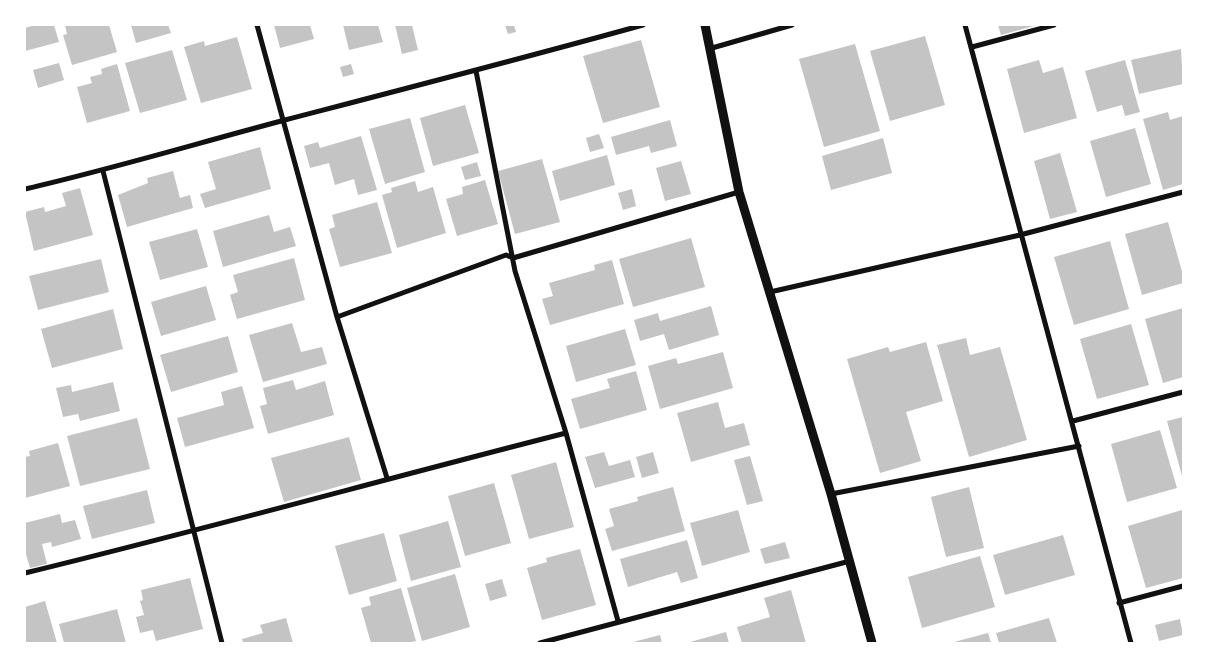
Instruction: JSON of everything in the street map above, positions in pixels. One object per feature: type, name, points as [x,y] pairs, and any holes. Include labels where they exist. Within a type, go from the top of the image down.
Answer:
[{"type":"street","points":[[257,25],[336,317],[387,478]]},
{"type":"street","points":[[25,189],[103,171],[283,120],[476,71],[643,25]]},
{"type":"street","points":[[706,25],[739,192],[831,494],[872,643]]},
{"type":"street","points":[[712,48],[792,25]]},
{"type":"street","points":[[966,25],[1020,234],[1073,421],[1131,643]]},
{"type":"street","points":[[972,47],[1054,25]]},
{"type":"street","points":[[476,71],[515,271],[566,432],[618,621]]},
{"type":"street","points":[[103,171],[222,643]]},
{"type":"street","points":[[336,317],[506,255],[513,258],[739,192]]},
{"type":"street","points":[[770,292],[1020,234],[1183,192]]},
{"type":"street","points":[[1073,421],[1183,392]]},
{"type":"street","points":[[25,573],[193,532],[387,478],[566,432]]},
{"type":"street","points":[[831,494],[1079,446]]},
{"type":"street","points":[[540,643],[850,561]]},
{"type":"street","points":[[1119,603],[1183,586]]},
{"type":"building","points":[[35,25],[54,25],[59,42],[25,51],[25,28]]},
{"type":"building","points":[[65,25],[109,25],[117,52],[72,65],[63,35],[67,34]]},
{"type":"building","points":[[131,25],[168,25],[171,33],[136,43]]},
{"type":"building","points":[[274,25],[310,25],[314,39],[280,48]]},
{"type":"building","points":[[343,25],[378,25],[383,42],[349,50]]},
{"type":"building","points":[[395,25],[412,25],[418,50],[402,54]]},
{"type":"building","points":[[505,25],[514,25],[516,32],[508,34]]},
{"type":"building","points":[[998,25],[1034,25],[1034,26],[1001,35]]},
{"type":"building","points":[[925,36],[945,105],[890,121],[870,51]]},
{"type":"building","points":[[237,37],[252,89],[201,103],[184,47],[204,41],[205,46]]},
{"type":"building","points":[[641,40],[660,107],[603,123],[583,56]]},
{"type":"building","points":[[855,44],[880,131],[824,147],[799,59]]},
{"type":"building","points":[[1181,49],[1183,84],[1139,94],[1131,60]]},
{"type":"building","points":[[172,50],[187,100],[140,113],[125,63]]},
{"type":"building","points":[[1039,60],[1043,73],[1063,67],[1077,118],[1024,133],[1007,69]]},
{"type":"building","points":[[1125,60],[1140,112],[1125,116],[1122,105],[1097,112],[1085,71]]},
{"type":"building","points":[[59,63],[64,80],[38,88],[33,70]]},
{"type":"building","points":[[117,64],[130,111],[87,123],[77,87],[92,83],[90,77],[102,74],[101,69]]},
{"type":"building","points":[[351,64],[354,74],[343,77],[340,67]]},
{"type":"building","points":[[465,105],[479,153],[433,166],[420,118]]},
{"type":"building","points":[[1168,112],[1170,120],[1183,116],[1183,184],[1163,190],[1143,119]]},
{"type":"building","points":[[410,118],[425,172],[385,184],[369,129]]},
{"type":"building","points":[[670,120],[677,146],[651,153],[649,146],[616,155],[611,137]]},
{"type":"building","points":[[1135,128],[1151,184],[1106,197],[1090,141]]},
{"type":"building","points":[[599,134],[604,148],[590,152],[586,138]]},
{"type":"building","points":[[361,136],[377,190],[358,195],[354,179],[335,185],[329,163],[310,168],[304,146],[318,142],[320,148]]},
{"type":"building","points":[[883,138],[892,173],[831,190],[822,156]]},
{"type":"building","points":[[260,147],[271,189],[205,208],[200,194],[216,189],[208,162]]},
{"type":"building","points":[[1060,153],[1077,212],[1050,219],[1034,161]]},
{"type":"building","points":[[607,155],[615,185],[560,201],[552,171]]},
{"type":"building","points":[[542,159],[560,222],[515,234],[498,171]]},
{"type":"building","points":[[681,161],[691,194],[665,201],[656,168]]},
{"type":"building","points":[[477,162],[481,176],[465,180],[461,167]]},
{"type":"building","points":[[173,171],[180,198],[190,195],[193,208],[127,227],[118,195],[148,183],[147,178]]},
{"type":"building","points":[[485,180],[498,224],[457,236],[446,199],[463,194],[462,187]]},
{"type":"building","points":[[415,181],[418,192],[433,187],[446,233],[397,248],[382,195],[392,192],[391,188]]},
{"type":"building","points":[[80,188],[93,235],[34,251],[25,212],[44,207],[45,212],[66,206],[62,193]]},
{"type":"building","points":[[632,189],[636,206],[623,210],[618,193]]},
{"type":"building","points":[[377,202],[392,253],[340,267],[329,229],[335,227],[332,215]]},
{"type":"building","points":[[269,215],[274,232],[290,227],[296,246],[223,267],[213,231]]},
{"type":"building","points":[[1168,222],[1183,275],[1183,283],[1142,295],[1125,234]]},
{"type":"building","points":[[197,229],[208,267],[160,280],[149,242]]},
{"type":"building","points":[[691,238],[705,287],[633,307],[619,259]]},
{"type":"building","points":[[1110,241],[1129,309],[1074,325],[1054,257]]},
{"type":"building","points":[[294,258],[305,300],[237,319],[230,295],[238,292],[233,275]]},
{"type":"building","points":[[101,259],[109,292],[38,310],[29,276]]},
{"type":"building","points":[[612,260],[624,304],[550,325],[542,299],[553,296],[549,283],[595,270],[594,265]]},
{"type":"building","points":[[206,286],[216,320],[161,336],[151,302]]},
{"type":"building","points":[[711,306],[719,335],[669,350],[664,334],[640,341],[634,320],[658,313],[660,321]]},
{"type":"building","points":[[1183,308],[1183,377],[1163,383],[1145,319]]},
{"type":"building","points":[[113,309],[123,349],[52,368],[41,329]]},
{"type":"building","points":[[292,323],[301,352],[322,347],[327,364],[263,382],[249,335]]},
{"type":"building","points":[[1131,324],[1149,385],[1097,399],[1080,339]]},
{"type":"building","points":[[625,329],[636,365],[576,382],[566,346]]},
{"type":"building","points":[[228,336],[238,372],[171,392],[160,355]]},
{"type":"building","points":[[966,338],[970,355],[1000,347],[1027,440],[969,457],[937,345]]},
{"type":"building","points":[[926,342],[943,401],[906,412],[921,461],[880,473],[847,359],[888,347],[890,352]]},
{"type":"building","points":[[723,352],[733,388],[660,409],[648,366],[676,358],[678,364]]},
{"type":"building","points":[[636,371],[647,410],[580,429],[571,399],[610,388],[607,379]]},
{"type":"building","points":[[293,380],[296,390],[325,381],[334,415],[268,434],[260,406],[267,404],[263,388]]},
{"type":"building","points":[[113,382],[120,411],[80,421],[78,414],[63,417],[56,388],[71,385],[72,392]]},
{"type":"building","points":[[242,386],[254,428],[185,447],[177,418],[224,405],[221,392]]},
{"type":"building","points":[[718,402],[725,428],[744,423],[750,445],[691,462],[677,413]]},
{"type":"building","points":[[1183,417],[1183,476],[1182,476],[1167,421]]},
{"type":"building","points":[[137,418],[150,469],[80,486],[67,436]]},
{"type":"building","points":[[1160,430],[1177,488],[1127,502],[1111,444]]},
{"type":"building","points":[[349,437],[361,480],[284,502],[271,458]]},
{"type":"building","points":[[58,443],[70,486],[25,498],[25,457],[30,456],[29,451]]},
{"type":"building","points":[[604,452],[609,466],[630,460],[635,477],[595,488],[585,457]]},
{"type":"building","points":[[653,452],[659,473],[642,478],[636,457]]},
{"type":"building","points":[[750,456],[763,501],[747,505],[734,460]]},
{"type":"building","points":[[556,462],[574,527],[529,539],[511,475]]},
{"type":"building","points":[[494,483],[511,543],[465,556],[448,496]]},
{"type":"building","points":[[673,487],[685,531],[612,551],[605,529],[614,526],[609,509],[638,501],[637,497]]},
{"type":"building","points":[[969,487],[984,548],[946,557],[931,497]]},
{"type":"building","points":[[147,490],[155,523],[92,539],[83,506]]},
{"type":"building","points":[[738,510],[750,552],[702,566],[690,523]]},
{"type":"building","points":[[1182,510],[1183,578],[1146,588],[1128,526]]},
{"type":"building","points":[[60,514],[62,523],[75,520],[81,539],[52,547],[51,542],[42,544],[47,564],[30,568],[25,551],[25,523]]},
{"type":"building","points":[[448,521],[461,567],[411,581],[399,535]]},
{"type":"building","points":[[384,533],[397,581],[349,595],[335,546]]},
{"type":"building","points":[[1063,535],[1075,575],[1005,595],[993,555]]},
{"type":"building","points":[[687,540],[698,578],[681,583],[677,572],[628,587],[620,559]]},
{"type":"building","points":[[785,542],[790,558],[765,564],[760,549]]},
{"type":"building","points":[[580,549],[596,605],[542,620],[527,568],[547,562],[546,558]]},
{"type":"building","points":[[980,556],[995,607],[922,628],[908,577]]},
{"type":"building","points":[[455,574],[470,627],[422,641],[407,588]]},
{"type":"building","points":[[190,578],[203,629],[156,641],[153,630],[140,633],[136,617],[144,615],[140,601],[143,600],[141,590]]},
{"type":"building","points":[[502,579],[507,596],[490,601],[485,584]]},
{"type":"building","points":[[401,588],[416,641],[408,643],[371,643],[361,608],[371,605],[369,597]]},
{"type":"building","points":[[791,590],[806,643],[742,643],[737,627],[770,617],[764,598]]},
{"type":"building","points":[[45,601],[57,643],[25,643],[25,607]]},
{"type":"building","points":[[117,609],[126,643],[64,643],[59,624]]},
{"type":"building","points":[[286,618],[293,643],[243,643],[242,639],[263,633],[260,625]]},
{"type":"building","points":[[1049,618],[1057,643],[999,643],[996,633]]},
{"type":"building","points":[[1180,619],[1183,635],[1159,641],[1155,625]]},
{"type":"building","points":[[726,632],[729,643],[690,643],[690,642]]},
{"type":"building","points":[[988,633],[991,643],[954,643],[954,642]]},
{"type":"building","points":[[660,635],[662,643],[633,643],[633,642]]}]
